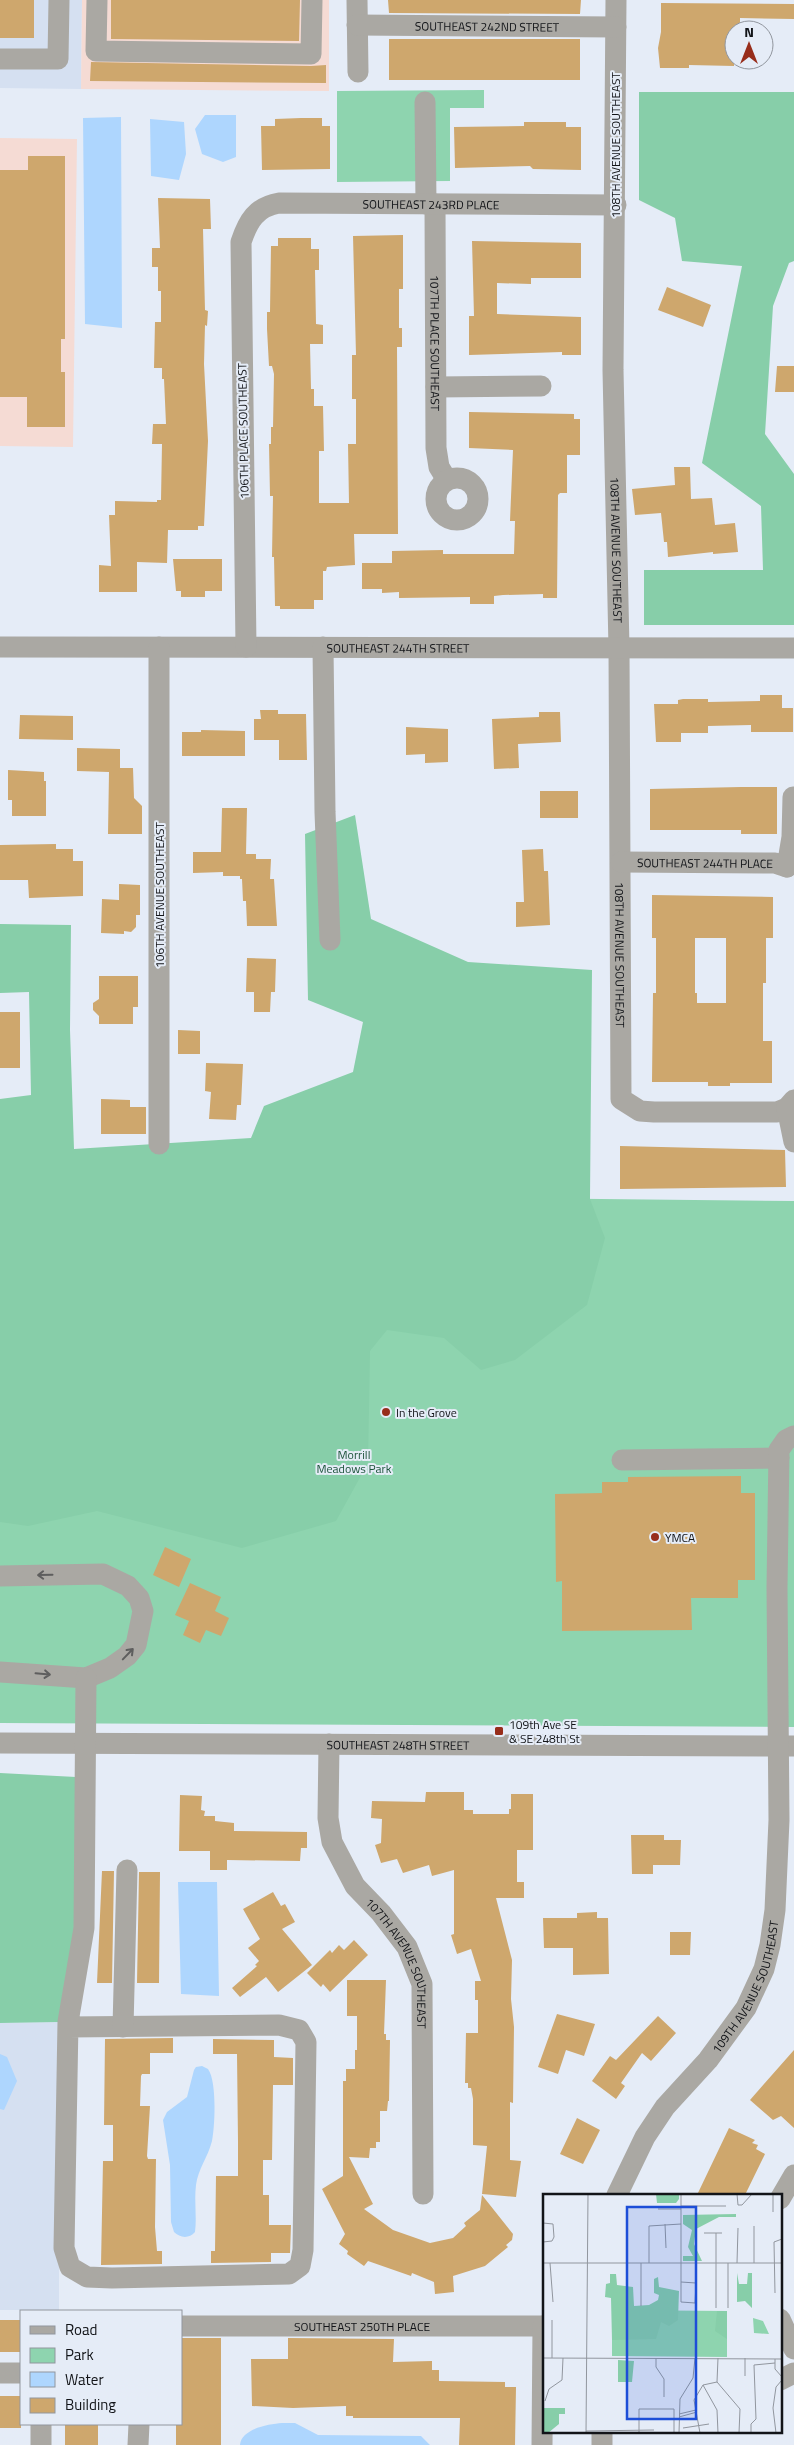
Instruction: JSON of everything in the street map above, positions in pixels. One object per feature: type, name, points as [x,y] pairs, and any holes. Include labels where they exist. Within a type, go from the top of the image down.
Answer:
[{"type":"street","points":[[0,59],[58,59],[59,0]]},
{"type":"street","points":[[97,0],[96,51],[311,54],[312,0]]},
{"type":"street","points":[[357,0],[358,72]]},
{"type":"street","name":"108TH AVENUE SOUTHEAST","points":[[616,0],[616,205],[613,370],[619,648],[621,1099],[640,1111],[654,1112],[778,1112],[791,1104]]},
{"type":"street","name":"SOUTHEAST 242ND STREET","points":[[357,25],[616,27]]},
{"type":"street","name":"107TH PLACE SOUTHEAST","points":[[425,102],[431,204],[436,448],[440,467],[446,480]]},
{"type":"street","name":"SOUTHEAST 243RD PLACE","points":[[252,218],[260,209],[279,203],[616,205]]},
{"type":"street","name":"106TH PLACE SOUTHEAST","points":[[246,647],[241,242],[252,218]]},
{"type":"street","points":[[436,387],[541,386]]},
{"type":"street","name":"SOUTHEAST 244TH STREET","points":[[0,647],[794,648]]},
{"type":"street","name":"106TH AVENUE SOUTHEAST","points":[[159,647],[159,1144]]},
{"type":"street","points":[[323,647],[325,812],[330,940]]},
{"type":"street","points":[[791,872],[793,797]]},
{"type":"street","name":"SOUTHEAST 244TH PLACE","points":[[621,862],[775,863],[791,872]]},
{"type":"street","points":[[791,1104],[794,1142]]},
{"type":"street","points":[[622,1460],[779,1458],[779,1450],[786,1440],[794,1436]]},
{"type":"street","name":"109TH AVENUE SOUTHEAST","points":[[617,2194],[645,2137],[665,2107],[708,2060],[746,2008],[764,1969],[770,1945],[775,1910],[779,1820],[786,1746],[779,1458]]},
{"type":"street","points":[[0,1576],[103,1574],[128,1586],[139,1598],[143,1611],[136,1645],[127,1656],[110,1668],[86,1678],[0,1672]]},
{"type":"street","points":[[68,2027],[279,2025],[299,2030],[306,2042],[303,2250],[300,2266],[289,2274],[112,2278],[87,2277],[70,2267],[64,2248],[68,2027],[84,1928],[87,1744],[86,1678]]},
{"type":"street","name":"SOUTHEAST 248TH STREET","points":[[0,1743],[786,1746]]},
{"type":"street","name":"107TH AVENUE SOUTHEAST","points":[[329,1744],[328,1818],[332,1842],[354,1886],[381,1913],[407,1947],[422,1984],[423,2194]]},
{"type":"street","points":[[123,2027],[128,1870]]},
{"type":"street","points":[[782,2196],[794,2175]]},
{"type":"street","name":"SOUTHEAST 250TH PLACE","points":[[182,2326],[543,2326]]},
{"type":"street","points":[[0,2373],[20,2373]]},
{"type":"street","points":[[782,2379],[794,2373]]},
{"type":"street","points":[[542,2445],[543,2386]]},
{"type":"street","points":[[41,2425],[41,2445]]},
{"type":"street","points":[[138,2445],[139,2425]]},
{"type":"street","points":[[602,2432],[602,2445]]},
{"type":"shaded area","points":[[0,0],[82,0],[81,89],[0,88]]},
{"type":"shaded area","points":[[82,0],[329,0],[329,91],[81,89]]},
{"type":"shaded area","points":[[0,138],[77,139],[73,447],[0,446]]},
{"type":"shaded area","points":[[59,2022],[59,2310],[0,2310],[0,2023]]},
{"type":"green space","points":[[484,90],[484,108],[450,108],[450,181],[337,182],[337,91]]},
{"type":"green space","points":[[639,92],[794,92],[794,261],[789,263],[773,306],[765,434],[794,474],[794,625],[644,625],[644,570],[763,570],[761,506],[702,463],[742,266],[682,261],[675,218],[639,200]]},
{"type":"green space","points":[[355,815],[371,919],[468,962],[592,970],[590,1199],[605,1238],[587,1305],[515,1360],[481,1370],[444,1338],[387,1330],[370,1351],[368,1463],[336,1521],[242,1548],[97,1511],[28,1526],[0,1522],[0,1099],[31,1095],[29,992],[0,993],[0,924],[71,925],[70,1030],[74,1149],[251,1138],[264,1106],[353,1072],[363,1022],[308,1000],[305,834]]},
{"type":"green space","name":"Morrill Meadows Park","points":[[0,1193],[794,1201],[794,1727],[0,1723]]},
{"type":"green space","points":[[0,1773],[76,1777],[74,1933],[59,2022],[0,2023]]},
{"type":"water","points":[[205,115],[236,115],[236,157],[223,162],[202,154],[195,129]]},
{"type":"water","points":[[121,117],[122,328],[85,324],[83,118]]},
{"type":"water","points":[[150,119],[184,122],[186,154],[179,180],[151,176]]},
{"type":"water","points":[[178,1882],[217,1882],[219,1996],[181,1994]]},
{"type":"water","points":[[0,2054],[7,2057],[17,2081],[4,2110],[0,2109]]},
{"type":"water","points":[[202,2066],[208,2069],[213,2083],[213,2134],[196,2185],[195,2232],[190,2236],[184,2237],[174,2232],[171,2222],[170,2165],[163,2120],[167,2112],[187,2097],[194,2070],[196,2067]]},
{"type":"water","points":[[295,2423],[318,2435],[421,2436],[430,2445],[240,2445],[245,2435],[250,2431],[263,2426]]},
{"type":"building","points":[[0,0],[34,0],[34,38],[0,38]]},
{"type":"building","points":[[111,0],[300,0],[299,41],[111,39]]},
{"type":"building","points":[[388,0],[581,0],[580,14],[389,13]]},
{"type":"building","points":[[661,3],[794,4],[794,19],[740,18],[740,20],[724,20],[724,66],[689,65],[689,68],[660,68],[658,48],[661,32]]},
{"type":"building","points":[[389,39],[580,39],[580,80],[389,80]]},
{"type":"building","points":[[91,62],[326,65],[326,83],[90,81]]},
{"type":"building","points":[[322,118],[322,126],[330,126],[330,169],[262,170],[261,126],[275,126],[275,119]]},
{"type":"building","points":[[524,122],[566,122],[566,127],[581,127],[581,170],[533,169],[530,166],[455,168],[454,127],[524,126]]},
{"type":"building","points":[[28,156],[65,156],[65,339],[61,339],[61,372],[65,372],[65,427],[27,427],[27,397],[0,397],[0,170],[28,170]]},
{"type":"building","points":[[158,198],[210,199],[211,229],[203,229],[205,310],[208,311],[207,326],[205,325],[204,364],[208,441],[204,526],[198,526],[198,530],[168,530],[167,563],[137,562],[137,592],[99,592],[99,565],[111,566],[109,515],[115,515],[115,501],[157,502],[157,500],[161,500],[162,444],[152,444],[153,424],[166,424],[162,368],[154,368],[155,322],[161,322],[161,291],[158,291],[158,267],[152,267],[152,248],[160,248]]},
{"type":"building","points":[[403,235],[403,289],[399,289],[399,328],[402,328],[402,347],[397,347],[398,534],[354,534],[355,565],[327,567],[326,571],[323,571],[323,600],[314,600],[314,609],[280,609],[280,606],[275,606],[274,557],[272,557],[273,496],[270,496],[269,444],[271,444],[271,427],[273,427],[274,374],[272,366],[269,366],[267,312],[270,312],[271,246],[278,246],[278,238],[311,238],[311,249],[319,249],[319,270],[315,270],[316,324],[323,325],[323,344],[310,344],[311,389],[314,389],[314,406],[323,406],[324,451],[319,451],[319,503],[349,503],[348,444],[356,444],[356,399],[352,399],[352,355],[356,355],[353,236]]},
{"type":"building","points":[[472,241],[581,243],[581,278],[531,278],[531,284],[497,283],[497,314],[581,317],[581,355],[562,355],[562,352],[469,355],[469,316],[474,316]]},
{"type":"building","points":[[667,287],[711,305],[703,327],[658,310]]},
{"type":"building","points":[[777,366],[794,366],[794,392],[775,392]]},
{"type":"building","points":[[469,412],[574,414],[574,419],[580,419],[580,455],[567,455],[567,493],[560,493],[558,495],[557,598],[543,598],[543,594],[503,595],[494,596],[494,604],[470,604],[470,597],[399,598],[399,592],[382,593],[382,589],[362,589],[362,563],[392,563],[392,551],[443,550],[443,554],[514,554],[515,521],[510,521],[513,450],[469,448]]},
{"type":"building","points":[[674,467],[690,467],[691,499],[712,498],[715,525],[735,523],[738,552],[713,554],[713,552],[668,557],[667,542],[664,542],[661,513],[635,515],[632,489],[675,485]]},
{"type":"building","points":[[173,559],[222,559],[222,591],[205,591],[205,597],[181,597],[181,591],[176,591]]},
{"type":"building","points":[[760,695],[782,695],[782,708],[793,708],[793,732],[751,732],[751,725],[708,726],[708,733],[681,733],[681,742],[656,742],[654,704],[678,704],[678,700],[683,699],[708,699],[708,702],[760,701]]},
{"type":"building","points":[[260,710],[278,710],[278,714],[306,714],[307,760],[279,760],[279,740],[254,740],[254,719],[261,719]]},
{"type":"building","points":[[539,712],[560,712],[561,742],[518,744],[519,768],[494,769],[492,719],[539,717]]},
{"type":"building","points":[[20,715],[73,716],[73,740],[19,739]]},
{"type":"building","points":[[406,727],[448,729],[448,762],[425,763],[425,754],[406,755]]},
{"type":"building","points":[[201,730],[245,731],[245,756],[182,756],[182,732],[201,732]]},
{"type":"building","points":[[77,748],[120,749],[120,768],[133,768],[134,798],[142,806],[142,834],[108,834],[109,772],[77,771]]},
{"type":"building","points":[[8,770],[44,772],[44,781],[46,781],[46,816],[12,816],[12,800],[8,800]]},
{"type":"building","points":[[777,787],[777,834],[741,834],[741,830],[650,830],[650,789]]},
{"type":"building","points":[[540,791],[578,791],[578,818],[540,818]]},
{"type":"building","points":[[222,808],[247,808],[246,854],[256,854],[256,859],[271,859],[270,879],[274,879],[277,926],[247,926],[246,901],[243,901],[242,879],[240,879],[240,876],[223,876],[223,872],[193,873],[193,852],[221,852]]},
{"type":"building","points":[[56,844],[56,849],[73,849],[73,861],[83,861],[83,896],[29,898],[28,880],[0,880],[0,845]]},
{"type":"building","points":[[543,849],[544,871],[548,871],[550,925],[516,927],[516,902],[524,902],[522,850]]},
{"type":"building","points":[[119,884],[140,885],[140,915],[136,915],[136,927],[131,932],[124,931],[124,934],[101,933],[102,899],[119,900]]},
{"type":"building","points":[[652,895],[773,897],[773,938],[766,938],[766,983],[763,983],[763,1041],[772,1041],[772,1083],[730,1083],[730,1086],[708,1086],[708,1082],[652,1082],[653,993],[656,993],[656,938],[652,938]],"holes":[[[695,938],[726,938],[726,1003],[697,1003],[697,993],[695,993]]]},
{"type":"building","points":[[247,958],[276,959],[275,992],[271,992],[270,1012],[254,1012],[254,992],[246,992]]},
{"type":"building","points":[[99,976],[138,976],[138,1007],[133,1007],[133,1024],[99,1024],[99,1016],[93,1010],[93,1003],[99,999]]},
{"type":"building","points":[[0,1012],[20,1012],[20,1068],[0,1068]]},
{"type":"building","points":[[178,1030],[200,1031],[200,1054],[178,1054]]},
{"type":"building","points":[[206,1063],[243,1064],[241,1105],[237,1105],[236,1120],[209,1119],[211,1092],[205,1091]]},
{"type":"building","points":[[101,1099],[130,1100],[130,1107],[146,1107],[146,1134],[101,1134]]},
{"type":"building","points":[[620,1146],[785,1150],[786,1187],[620,1189]]},
{"type":"building","name":"YMCA","points":[[741,1476],[741,1493],[755,1493],[755,1580],[738,1580],[738,1598],[691,1598],[692,1630],[562,1631],[562,1581],[556,1582],[555,1494],[602,1493],[602,1482],[628,1482],[628,1477]]},
{"type":"building","points":[[165,1547],[191,1559],[179,1587],[153,1575]]},
{"type":"building","points":[[190,1583],[221,1597],[215,1611],[229,1618],[221,1636],[206,1630],[200,1643],[183,1635],[189,1621],[175,1615]]},
{"type":"building","points":[[426,1792],[464,1792],[464,1810],[473,1810],[473,1814],[509,1814],[511,1794],[533,1794],[533,1850],[517,1850],[517,1882],[524,1882],[524,1898],[496,1898],[512,1960],[511,1999],[514,2027],[513,2103],[510,2102],[510,2160],[521,2161],[516,2197],[482,2194],[487,2146],[473,2145],[473,2099],[471,2088],[468,2088],[468,2083],[465,2083],[466,2033],[478,2033],[478,2000],[475,2000],[475,1981],[481,1981],[471,1949],[457,1954],[451,1935],[454,1934],[454,1870],[432,1876],[429,1865],[403,1873],[397,1859],[381,1863],[375,1845],[381,1843],[382,1819],[371,1818],[372,1801],[425,1802]]},
{"type":"building","points":[[180,1795],[202,1796],[201,1810],[205,1811],[204,1816],[215,1816],[215,1821],[234,1823],[234,1831],[307,1832],[307,1848],[301,1848],[300,1861],[227,1860],[227,1870],[210,1870],[210,1851],[179,1851]]},
{"type":"building","points":[[631,1835],[664,1835],[664,1840],[681,1840],[680,1865],[653,1865],[653,1874],[632,1874]]},
{"type":"building","points":[[102,1871],[114,1871],[112,1983],[97,1983]]},
{"type":"building","points":[[139,1872],[160,1872],[159,1983],[137,1983]]},
{"type":"building","points":[[273,1892],[281,1906],[285,1904],[295,1922],[282,1929],[312,1965],[278,1992],[266,1977],[240,1997],[232,1988],[257,1966],[255,1965],[259,1961],[248,1948],[260,1939],[243,1909]]},
{"type":"building","points":[[597,1912],[597,1918],[608,1918],[609,1974],[573,1975],[573,1948],[544,1948],[543,1918],[577,1918],[577,1913]]},
{"type":"building","points":[[670,1932],[691,1932],[690,1955],[670,1955]]},
{"type":"building","points":[[354,1940],[368,1955],[330,1992],[323,1984],[321,1987],[307,1973],[330,1950],[332,1953],[339,1945],[344,1950]]},
{"type":"building","points":[[347,1980],[386,1980],[384,2034],[386,2034],[386,2040],[390,2040],[389,2101],[387,2111],[380,2111],[380,2142],[376,2142],[376,2148],[370,2148],[369,2158],[349,2157],[373,2204],[364,2209],[393,2230],[430,2243],[453,2238],[466,2226],[464,2223],[480,2210],[482,2195],[513,2234],[512,2240],[506,2245],[508,2247],[485,2266],[453,2276],[454,2292],[435,2294],[434,2282],[412,2273],[411,2276],[368,2261],[364,2266],[347,2254],[348,2251],[339,2244],[345,2234],[322,2189],[343,2176],[343,2081],[346,2081],[346,2069],[355,2069],[355,2050],[357,2050],[357,2016],[347,2016]]},
{"type":"building","points":[[557,2014],[595,2024],[584,2056],[566,2050],[558,2074],[538,2067]]},
{"type":"building","points":[[658,2016],[676,2033],[651,2061],[642,2053],[621,2083],[625,2086],[616,2099],[592,2081],[610,2056],[616,2060]]},
{"type":"building","points":[[173,2038],[173,2053],[150,2053],[150,2074],[142,2074],[141,2076],[140,2106],[150,2106],[147,2156],[148,2159],[156,2159],[155,2227],[157,2251],[162,2251],[162,2264],[101,2265],[103,2161],[113,2161],[113,2125],[104,2125],[105,2039]]},
{"type":"building","points":[[213,2039],[274,2040],[274,2057],[293,2058],[293,2085],[273,2085],[272,2160],[263,2160],[263,2195],[269,2195],[269,2225],[291,2225],[290,2253],[271,2253],[271,2262],[211,2263],[211,2251],[215,2251],[216,2176],[238,2176],[237,2054],[213,2054]]},
{"type":"building","points":[[794,2050],[794,2128],[781,2116],[773,2120],[750,2100]]},
{"type":"building","points":[[577,2118],[600,2130],[583,2164],[560,2154]]},
{"type":"building","points":[[729,2128],[755,2140],[752,2143],[758,2145],[756,2149],[765,2154],[745,2194],[697,2194]]},
{"type":"building","points":[[0,2320],[20,2320],[20,2352],[0,2352]]},
{"type":"building","points":[[182,2338],[221,2338],[221,2445],[176,2445],[176,2425],[182,2425]]},
{"type":"building","points":[[288,2338],[394,2339],[393,2362],[432,2361],[432,2370],[439,2370],[439,2381],[505,2382],[505,2387],[516,2387],[515,2445],[459,2445],[460,2418],[353,2418],[353,2416],[346,2416],[346,2406],[293,2408],[252,2406],[251,2359],[288,2359]]},
{"type":"building","points":[[0,2396],[20,2396],[21,2428],[0,2428]]},
{"type":"building","points":[[65,2425],[98,2425],[98,2445],[65,2445]]},
{"type":"place","name":"In the Grove","points":[[386,1412]]},
{"type":"place","name":"YMCA","points":[[655,1537]]},
{"type":"place","name":"109th Ave SE & SE 248th St","points":[[499,1731]]}]
